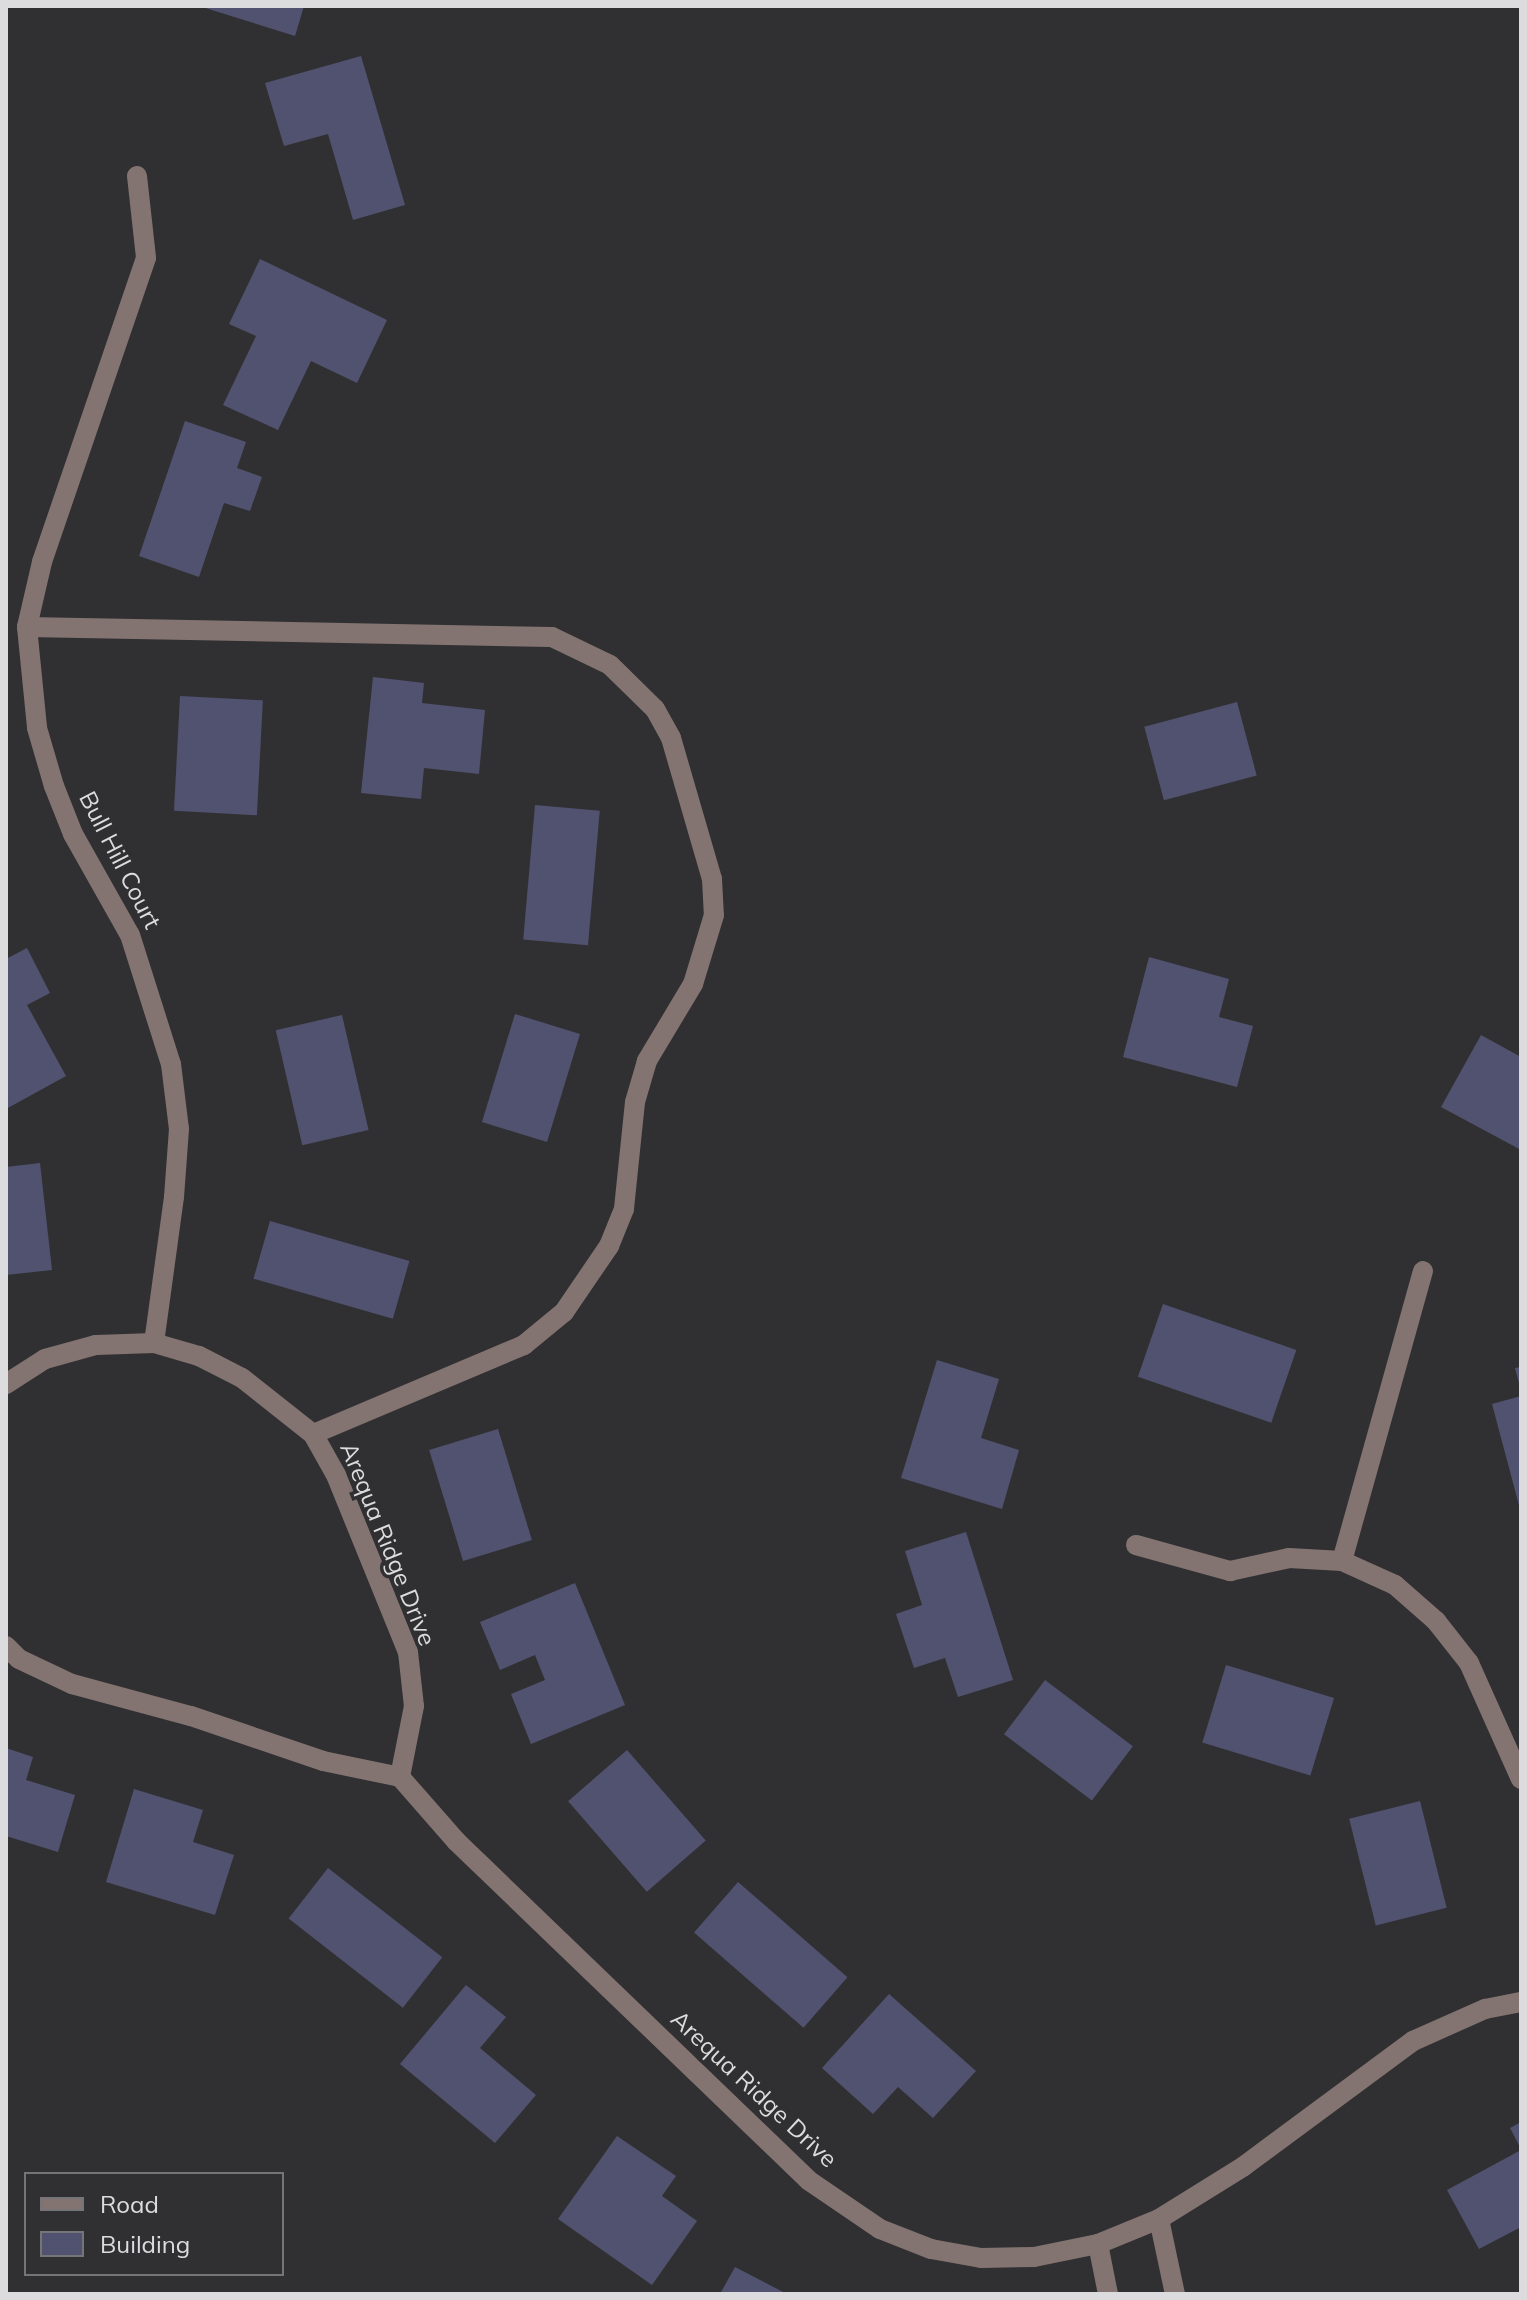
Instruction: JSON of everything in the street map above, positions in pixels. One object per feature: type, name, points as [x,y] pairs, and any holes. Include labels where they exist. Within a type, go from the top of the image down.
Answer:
[{"type":"street","name":"Bull Hill Court","points":[[137,176],[146,258],[42,562],[27,627],[37,728],[54,786],[73,834],[130,935],[171,1064],[179,1129],[174,1197],[154,1343]]},
{"type":"street","points":[[27,627],[552,637],[610,665],[655,709],[671,738],[712,879],[714,915],[693,984],[647,1061],[635,1102],[624,1209],[604,1256],[564,1312],[524,1345],[313,1434]]},
{"type":"street","points":[[1342,1561],[1423,1271]]},
{"type":"street","name":"Arequa Ridge Drive","points":[[6,1384],[45,1359],[96,1345],[154,1343],[199,1356],[242,1378],[313,1434],[336,1475],[408,1652],[414,1706],[400,1777],[456,1841],[808,2180],[880,2229],[931,2249],[981,2258],[1034,2257],[1098,2244],[1159,2219],[1244,2166],[1413,2041],[1485,2009],[1521,2002]]},
{"type":"street","points":[[1136,1545],[1230,1571],[1289,1558],[1342,1561],[1395,1585],[1436,1621],[1469,1663],[1521,1779]]},
{"type":"street","points":[[6,1646],[19,1659],[72,1684],[191,1716],[323,1761],[400,1777]]},
{"type":"street","points":[[1159,2219],[1175,2294]]},
{"type":"street","points":[[1098,2244],[1108,2294]]},
{"type":"building","points":[[199,6],[304,6],[295,36]]},
{"type":"building","points":[[361,56],[405,205],[353,220],[328,134],[284,146],[265,83]]},
{"type":"building","points":[[260,259],[387,320],[357,383],[311,361],[278,430],[223,405],[256,336],[229,324]]},
{"type":"building","points":[[185,421],[246,442],[237,468],[262,477],[250,511],[224,503],[199,577],[139,556]]},
{"type":"building","points":[[373,677],[424,683],[422,703],[485,710],[479,774],[424,768],[421,799],[361,793]]},
{"type":"building","points":[[180,696],[263,700],[257,815],[174,811]]},
{"type":"building","points":[[1237,702],[1257,775],[1164,800],[1144,727]]},
{"type":"building","points":[[535,805],[600,811],[588,945],[523,939]]},
{"type":"building","points":[[27,948],[50,993],[27,1005],[66,1076],[6,1109],[6,959]]},
{"type":"building","points":[[1149,957],[1229,979],[1219,1017],[1253,1026],[1237,1087],[1123,1057]]},
{"type":"building","points":[[515,1014],[580,1034],[547,1142],[482,1122]]},
{"type":"building","points":[[342,1015],[369,1130],[302,1145],[276,1030]]},
{"type":"building","points":[[1481,1035],[1521,1057],[1521,1150],[1441,1107]]},
{"type":"building","points":[[40,1163],[52,1270],[6,1275],[6,1167]]},
{"type":"building","points":[[270,1221],[409,1261],[393,1319],[253,1279]]},
{"type":"building","points":[[1163,1304],[1296,1350],[1271,1423],[1138,1377]]},
{"type":"building","points":[[937,1360],[999,1379],[981,1438],[1019,1450],[1002,1509],[901,1478]]},
{"type":"building","points":[[1521,1367],[1521,1387],[1520,1387],[1515,1368]]},
{"type":"building","points":[[1521,1396],[1521,1509],[1520,1509],[1492,1404]]},
{"type":"building","points":[[498,1429],[532,1540],[463,1561],[429,1450]]},
{"type":"building","points":[[966,1532],[1013,1680],[958,1697],[945,1658],[914,1668],[896,1614],[922,1605],[905,1551]]},
{"type":"building","points":[[575,1583],[625,1705],[531,1744],[511,1694],[545,1680],[535,1655],[500,1670],[480,1622]]},
{"type":"building","points":[[1226,1665],[1334,1698],[1310,1775],[1202,1742]]},
{"type":"building","points":[[1045,1680],[1133,1746],[1092,1801],[1004,1734]]},
{"type":"building","points":[[6,1748],[33,1757],[26,1780],[75,1795],[58,1852],[6,1836]]},
{"type":"building","points":[[627,1750],[706,1841],[647,1892],[568,1801]]},
{"type":"building","points":[[134,1789],[203,1810],[193,1842],[234,1855],[215,1915],[106,1882]]},
{"type":"building","points":[[1420,1801],[1447,1908],[1376,1925],[1349,1819]]},
{"type":"building","points":[[328,1868],[442,1957],[403,2008],[289,1918]]},
{"type":"building","points":[[738,1882],[847,1977],[803,2028],[694,1933]]},
{"type":"building","points":[[466,1985],[506,2017],[480,2048],[536,2095],[495,2143],[400,2064]]},
{"type":"building","points":[[889,1994],[976,2071],[933,2118],[898,2087],[873,2114],[822,2068]]},
{"type":"building","points":[[1521,2122],[1521,2149],[1510,2128]]},
{"type":"building","points":[[617,2136],[676,2176],[662,2196],[697,2221],[652,2285],[558,2219]]},
{"type":"building","points":[[1521,2150],[1521,2227],[1479,2249],[1447,2190]]},
{"type":"building","points":[[735,2267],[787,2294],[720,2294]]}]
